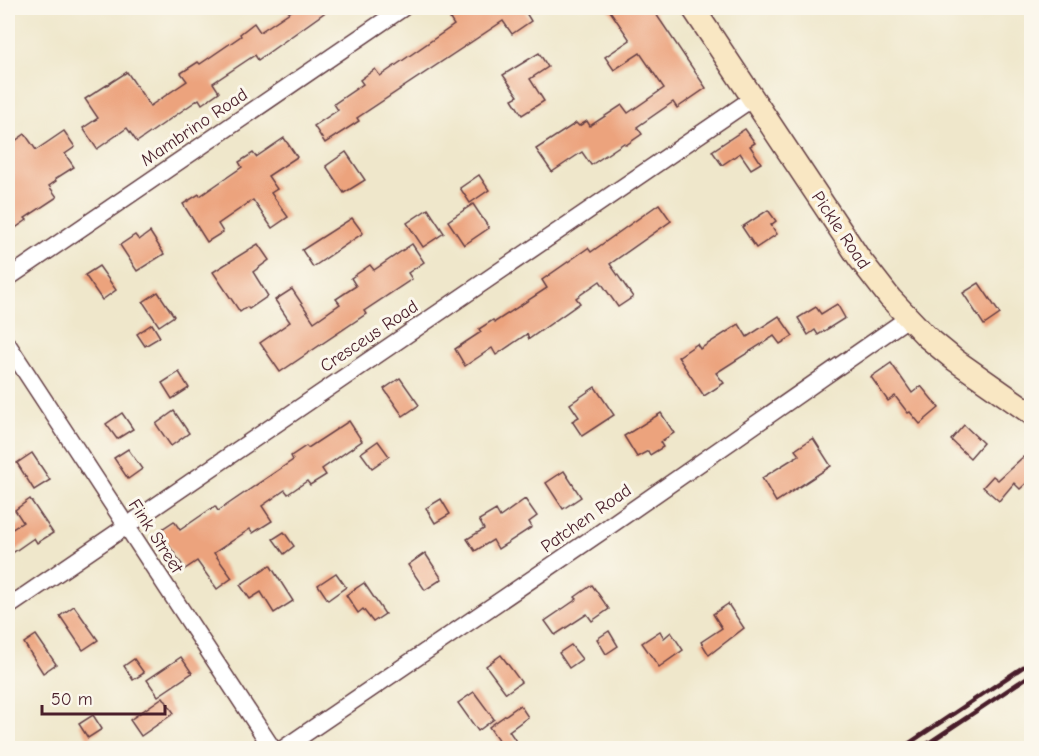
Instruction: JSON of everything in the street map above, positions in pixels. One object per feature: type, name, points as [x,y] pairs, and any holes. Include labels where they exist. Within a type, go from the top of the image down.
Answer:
[{"type":"street","name":"Mambrino Road","points":[[8,278],[403,8]]},
{"type":"street","name":"Pickle Road","points":[[693,8],[860,258],[890,298],[908,318],[955,360],[1032,414]]},
{"type":"street","name":"Cresceus Road","points":[[8,607],[753,98]]},
{"type":"street","name":"Patchen Road","points":[[284,748],[908,318]]},
{"type":"street","name":"Fink Street","points":[[8,345],[272,748]]},
{"type":"building","points":[[296,8],[331,8],[258,60],[255,55],[213,83],[219,92],[202,104],[199,99],[137,142],[127,128],[97,149],[83,128],[98,118],[85,99],[127,72],[150,106],[187,81],[181,73],[198,62],[200,64],[241,36],[240,34],[254,23],[260,32]]},
{"type":"building","points":[[467,8],[523,8],[531,21],[512,34],[503,21],[357,118],[359,121],[325,143],[314,126],[338,110],[334,104],[363,84],[360,80],[375,69],[380,76],[454,25],[450,19]]},
{"type":"building","points":[[608,8],[652,8],[706,88],[677,108],[673,102],[637,127],[642,134],[591,165],[582,152],[552,172],[536,149],[576,123],[579,126],[587,121],[590,126],[622,105],[628,113],[664,88],[640,53],[614,70],[605,57],[630,40]]},
{"type":"building","points":[[539,53],[548,67],[530,79],[544,101],[522,115],[512,99],[518,96],[503,75]]},
{"type":"building","points":[[745,129],[755,143],[750,146],[761,163],[751,169],[740,153],[722,165],[712,151]]},
{"type":"building","points":[[64,131],[75,147],[65,154],[74,167],[55,179],[56,181],[49,186],[57,197],[25,218],[27,220],[8,233],[8,146],[25,134],[36,150]]},
{"type":"building","points":[[284,138],[297,157],[268,176],[277,189],[271,193],[288,217],[272,228],[253,200],[218,224],[223,232],[207,242],[183,204],[199,194],[200,196],[242,167],[239,162],[253,153],[256,157]]},
{"type":"building","points":[[346,152],[365,180],[344,193],[326,166]]},
{"type":"building","points":[[479,175],[489,190],[470,203],[460,188]]},
{"type":"building","points":[[473,204],[489,228],[464,245],[448,221]]},
{"type":"building","points":[[659,204],[671,221],[610,264],[633,297],[618,307],[600,281],[576,298],[580,303],[529,339],[527,334],[496,355],[492,348],[465,366],[455,349],[481,332],[479,329],[493,320],[495,322],[547,288],[542,280],[588,248],[591,252]]},
{"type":"building","points":[[428,209],[444,233],[423,247],[407,223]]},
{"type":"building","points":[[768,210],[776,221],[771,225],[777,234],[756,248],[742,227]]},
{"type":"building","points":[[352,218],[363,233],[313,267],[302,250]]},
{"type":"building","points":[[150,232],[164,254],[137,271],[120,245],[135,235],[139,240]]},
{"type":"building","points":[[258,244],[269,260],[253,272],[268,296],[249,309],[247,307],[240,312],[213,272]]},
{"type":"building","points":[[412,244],[424,262],[408,273],[412,279],[364,311],[366,314],[280,372],[260,343],[290,322],[275,300],[292,289],[314,322],[340,304],[336,299],[356,286],[351,278],[370,265],[374,270]]},
{"type":"building","points":[[99,266],[116,290],[102,300],[85,275]]},
{"type":"building","points":[[979,283],[1000,314],[984,325],[963,293]]},
{"type":"building","points":[[158,292],[174,316],[159,326],[143,302]]},
{"type":"building","points":[[837,304],[845,318],[818,335],[815,330],[808,335],[798,318],[816,307],[821,314]]},
{"type":"building","points":[[779,316],[793,336],[780,344],[774,336],[716,373],[724,383],[704,396],[678,357],[697,344],[700,349],[739,324],[747,337]]},
{"type":"building","points":[[152,324],[160,337],[145,346],[137,334]]},
{"type":"building","points":[[891,363],[912,393],[921,386],[939,408],[920,424],[895,396],[888,401],[871,377]]},
{"type":"building","points":[[179,372],[189,388],[172,399],[162,383]]},
{"type":"building","points":[[400,378],[419,405],[403,416],[384,389]]},
{"type":"building","points":[[595,387],[614,415],[582,436],[572,421],[579,417],[570,404]]},
{"type":"building","points":[[174,411],[189,433],[171,446],[156,424]]},
{"type":"building","points":[[122,413],[133,429],[117,439],[106,424]]},
{"type":"building","points":[[661,413],[674,433],[660,442],[663,447],[650,455],[648,451],[637,457],[624,436]]},
{"type":"building","points":[[349,421],[362,441],[322,469],[326,475],[310,485],[307,481],[288,494],[285,490],[262,506],[272,521],[253,533],[250,529],[214,553],[232,578],[217,589],[197,561],[185,569],[159,531],[174,521],[180,530],[215,506],[218,511],[293,460],[291,456],[306,446],[308,448]]},
{"type":"building","points":[[964,425],[983,443],[970,458],[951,440]]},
{"type":"building","points":[[813,438],[831,466],[776,502],[762,478],[799,455],[795,450]]},
{"type":"building","points":[[378,441],[389,456],[372,468],[361,453]]},
{"type":"building","points":[[128,449],[142,469],[128,479],[114,458]]},
{"type":"building","points":[[32,453],[50,480],[34,490],[17,463]]},
{"type":"building","points":[[1023,457],[1032,466],[1032,478],[1020,489],[1014,483],[999,501],[983,487],[993,476],[998,480]]},
{"type":"building","points":[[564,471],[581,497],[563,509],[546,483]]},
{"type":"building","points":[[30,499],[53,533],[37,543],[34,538],[8,556],[8,532],[23,522],[15,510]]},
{"type":"building","points":[[441,499],[450,514],[435,523],[426,508]]},
{"type":"building","points":[[525,499],[537,516],[529,522],[532,527],[498,549],[493,540],[475,551],[467,539],[484,529],[479,520],[496,510],[500,517]]},
{"type":"building","points":[[284,532],[294,546],[284,554],[273,539]]},
{"type":"building","points":[[425,553],[442,579],[425,590],[408,565]]},
{"type":"building","points":[[270,565],[293,601],[274,613],[261,592],[250,599],[240,585]]},
{"type":"building","points":[[336,573],[346,587],[328,600],[318,585]]},
{"type":"building","points":[[364,583],[385,614],[373,622],[363,609],[358,613],[346,595]]},
{"type":"building","points":[[592,585],[609,609],[592,621],[587,614],[555,635],[545,621],[577,599],[575,597]]},
{"type":"building","points":[[728,604],[744,628],[709,655],[701,642],[722,628],[713,614]]},
{"type":"building","points":[[74,606],[98,640],[83,650],[60,616]]},
{"type":"building","points":[[609,631],[618,646],[606,654],[597,639]]},
{"type":"building","points":[[660,631],[664,638],[671,632],[683,650],[659,667],[642,643]]},
{"type":"building","points":[[36,635],[56,664],[43,673],[24,643]]},
{"type":"building","points":[[571,645],[582,659],[569,668],[559,653]]},
{"type":"building","points":[[501,655],[521,682],[506,693],[486,666]]},
{"type":"building","points":[[181,657],[192,673],[158,696],[147,680]]},
{"type":"building","points":[[134,659],[144,673],[133,680],[124,666]]},
{"type":"building","points":[[474,692],[494,719],[478,731],[458,703]]},
{"type":"building","points":[[163,697],[174,713],[141,736],[130,720]]},
{"type":"building","points":[[520,705],[528,717],[509,731],[516,741],[504,748],[489,727]]},
{"type":"building","points":[[93,715],[102,729],[88,738],[79,724]]},
{"type":"railway","points":[[902,748],[1032,661]]},
{"type":"railway","points":[[921,748],[1032,674]]}]
